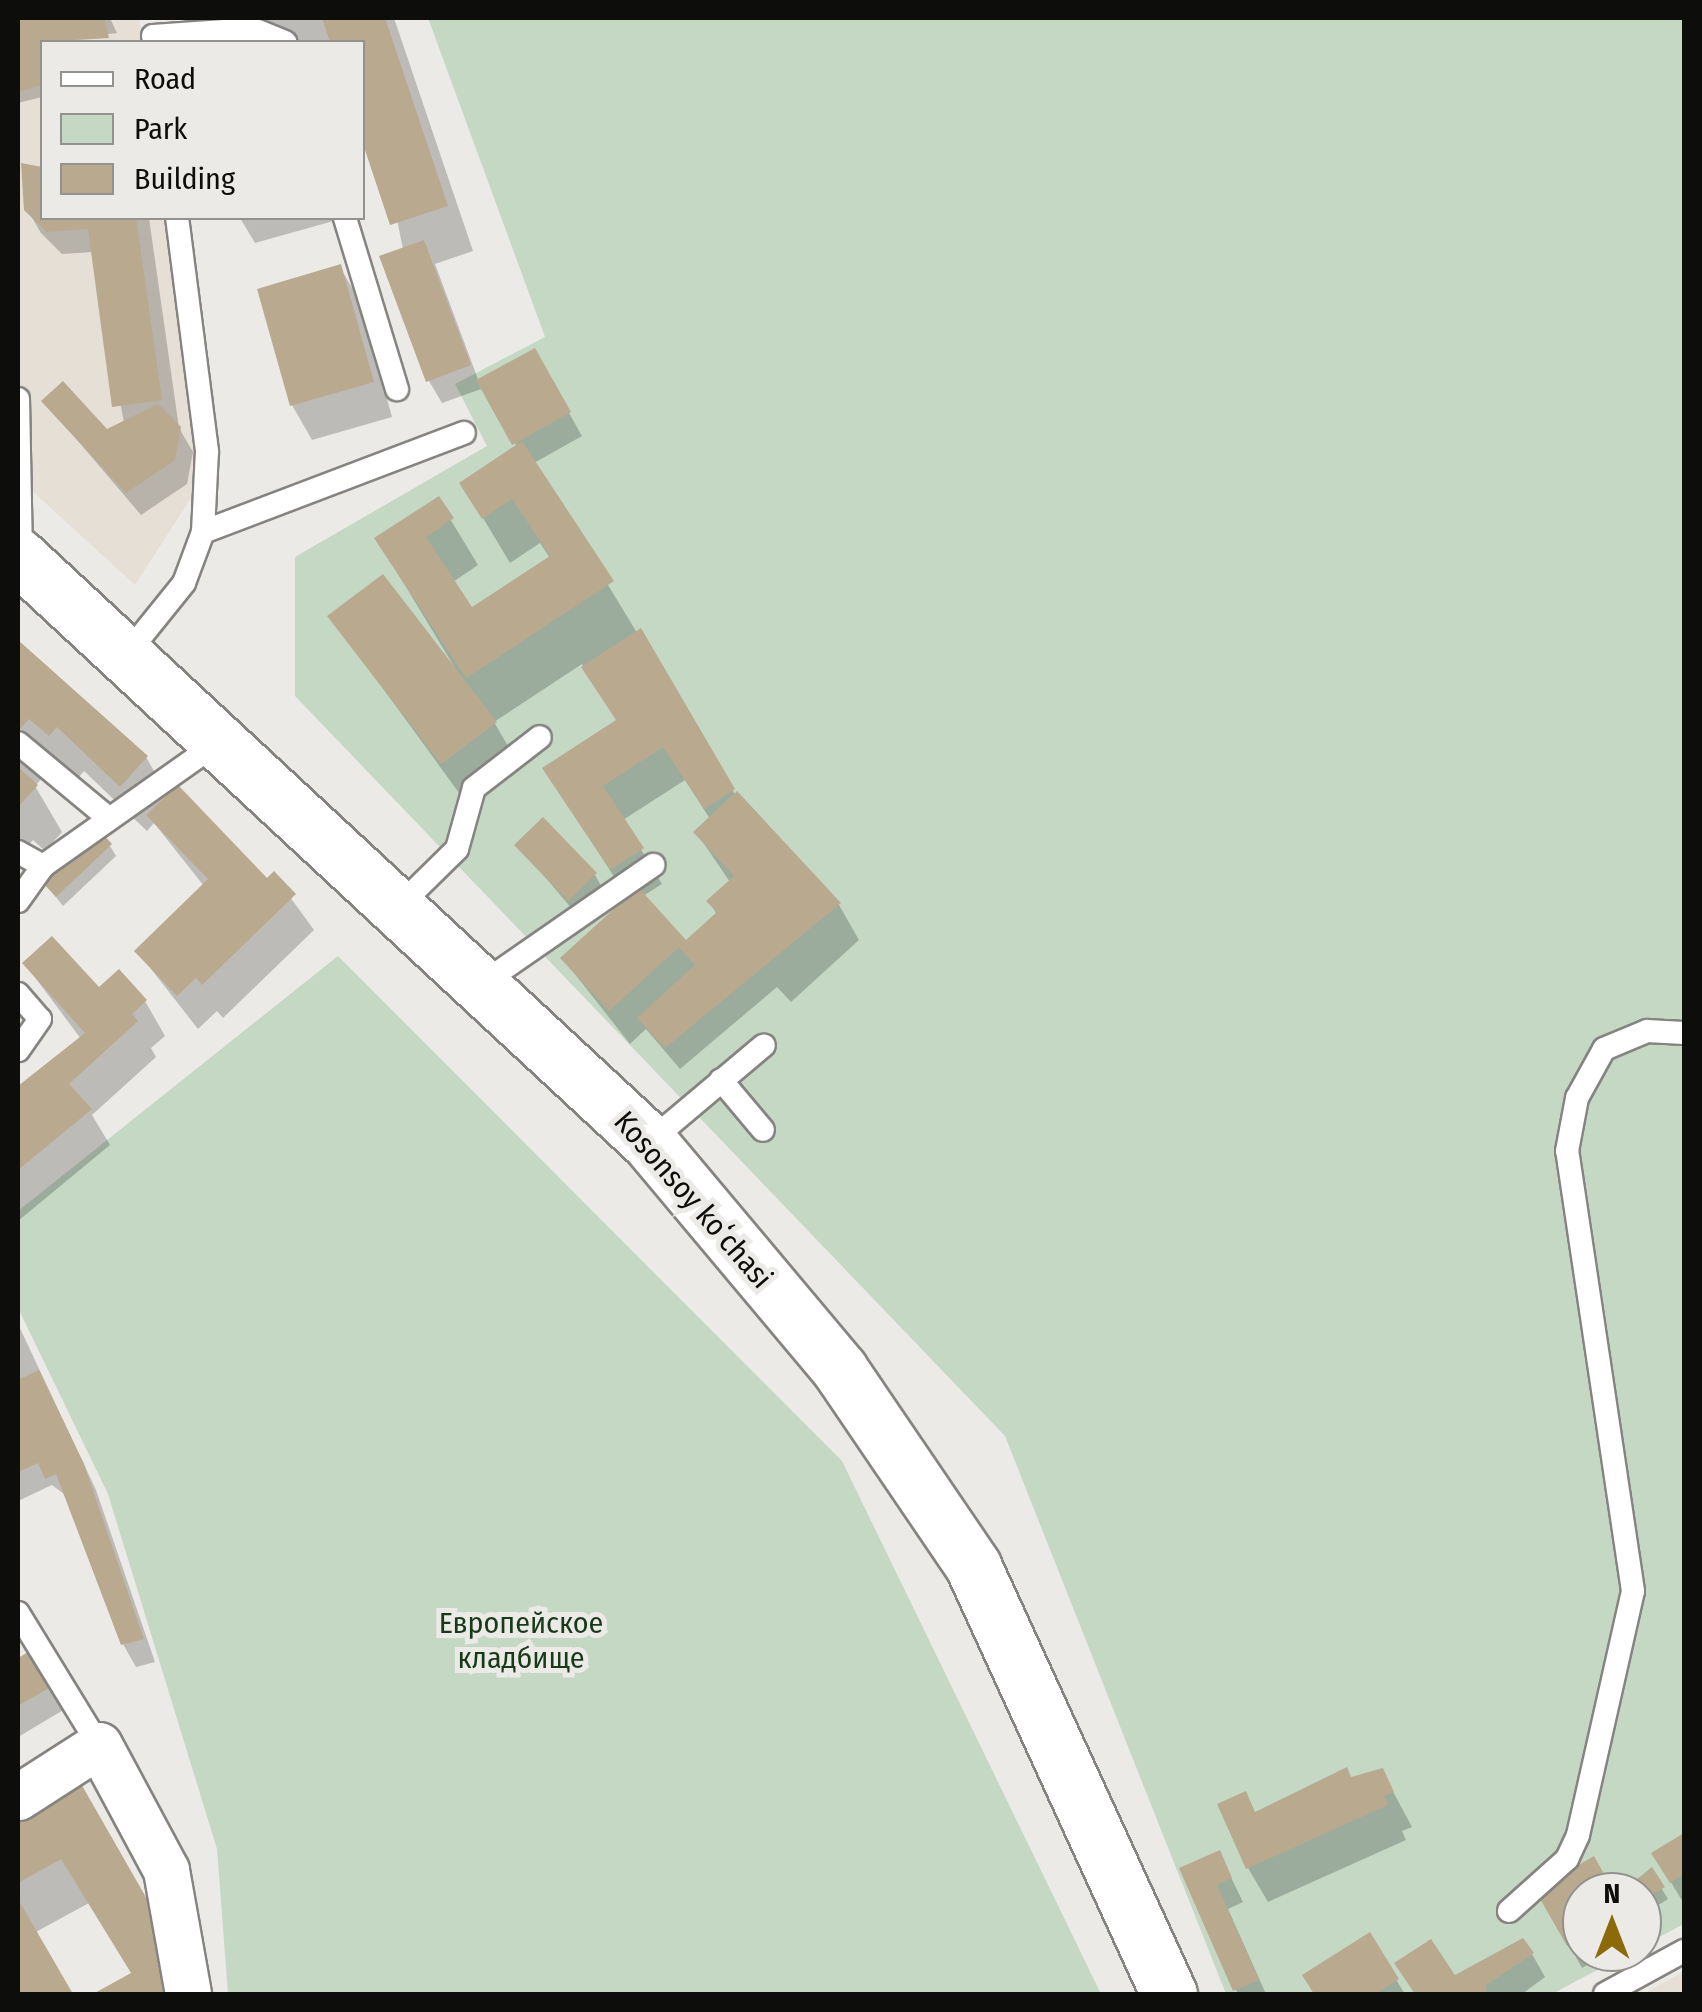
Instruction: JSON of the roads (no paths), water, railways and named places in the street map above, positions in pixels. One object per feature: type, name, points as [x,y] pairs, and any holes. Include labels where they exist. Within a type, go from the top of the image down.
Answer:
[{"type":"main road","name":"Kosonsoy koʻchasi","points":[[19,557],[649,1142],[840,1370],[973,1566],[1169,1994]]},
{"type":"street","points":[[18,1796],[98,1745],[166,1870],[188,1994]]},
{"type":"lane","points":[[152,32],[253,29],[281,40]]},
{"type":"lane","points":[[126,656],[184,583],[202,532],[206,451],[177,220]]},
{"type":"lane","points":[[346,220],[397,389]]},
{"type":"lane","points":[[18,399],[19,557]]},
{"type":"lane","points":[[202,532],[464,433]]},
{"type":"lane","points":[[398,908],[458,849],[474,788],[540,736]]},
{"type":"lane","points":[[18,901],[43,866],[107,817],[219,742]]},
{"type":"lane","points":[[18,743],[107,817]]},
{"type":"lane","points":[[18,852],[43,866]]},
{"type":"lane","points":[[480,985],[653,864]]},
{"type":"lane","points":[[18,994],[40,1019],[18,1050]]},
{"type":"lane","points":[[1509,1911],[1567,1858],[1578,1835],[1633,1592],[1567,1152],[1577,1098],[1604,1048],[1647,1032],[1684,1033]]},
{"type":"lane","points":[[649,1142],[764,1044]]},
{"type":"lane","points":[[721,1080],[763,1130]]},
{"type":"lane","points":[[18,1613],[98,1745]]},
{"type":"lane","points":[[1605,1994],[1684,1950]]},
{"type":"park label","name":"Европейское кладбище","points":[[521,1640]]}]
